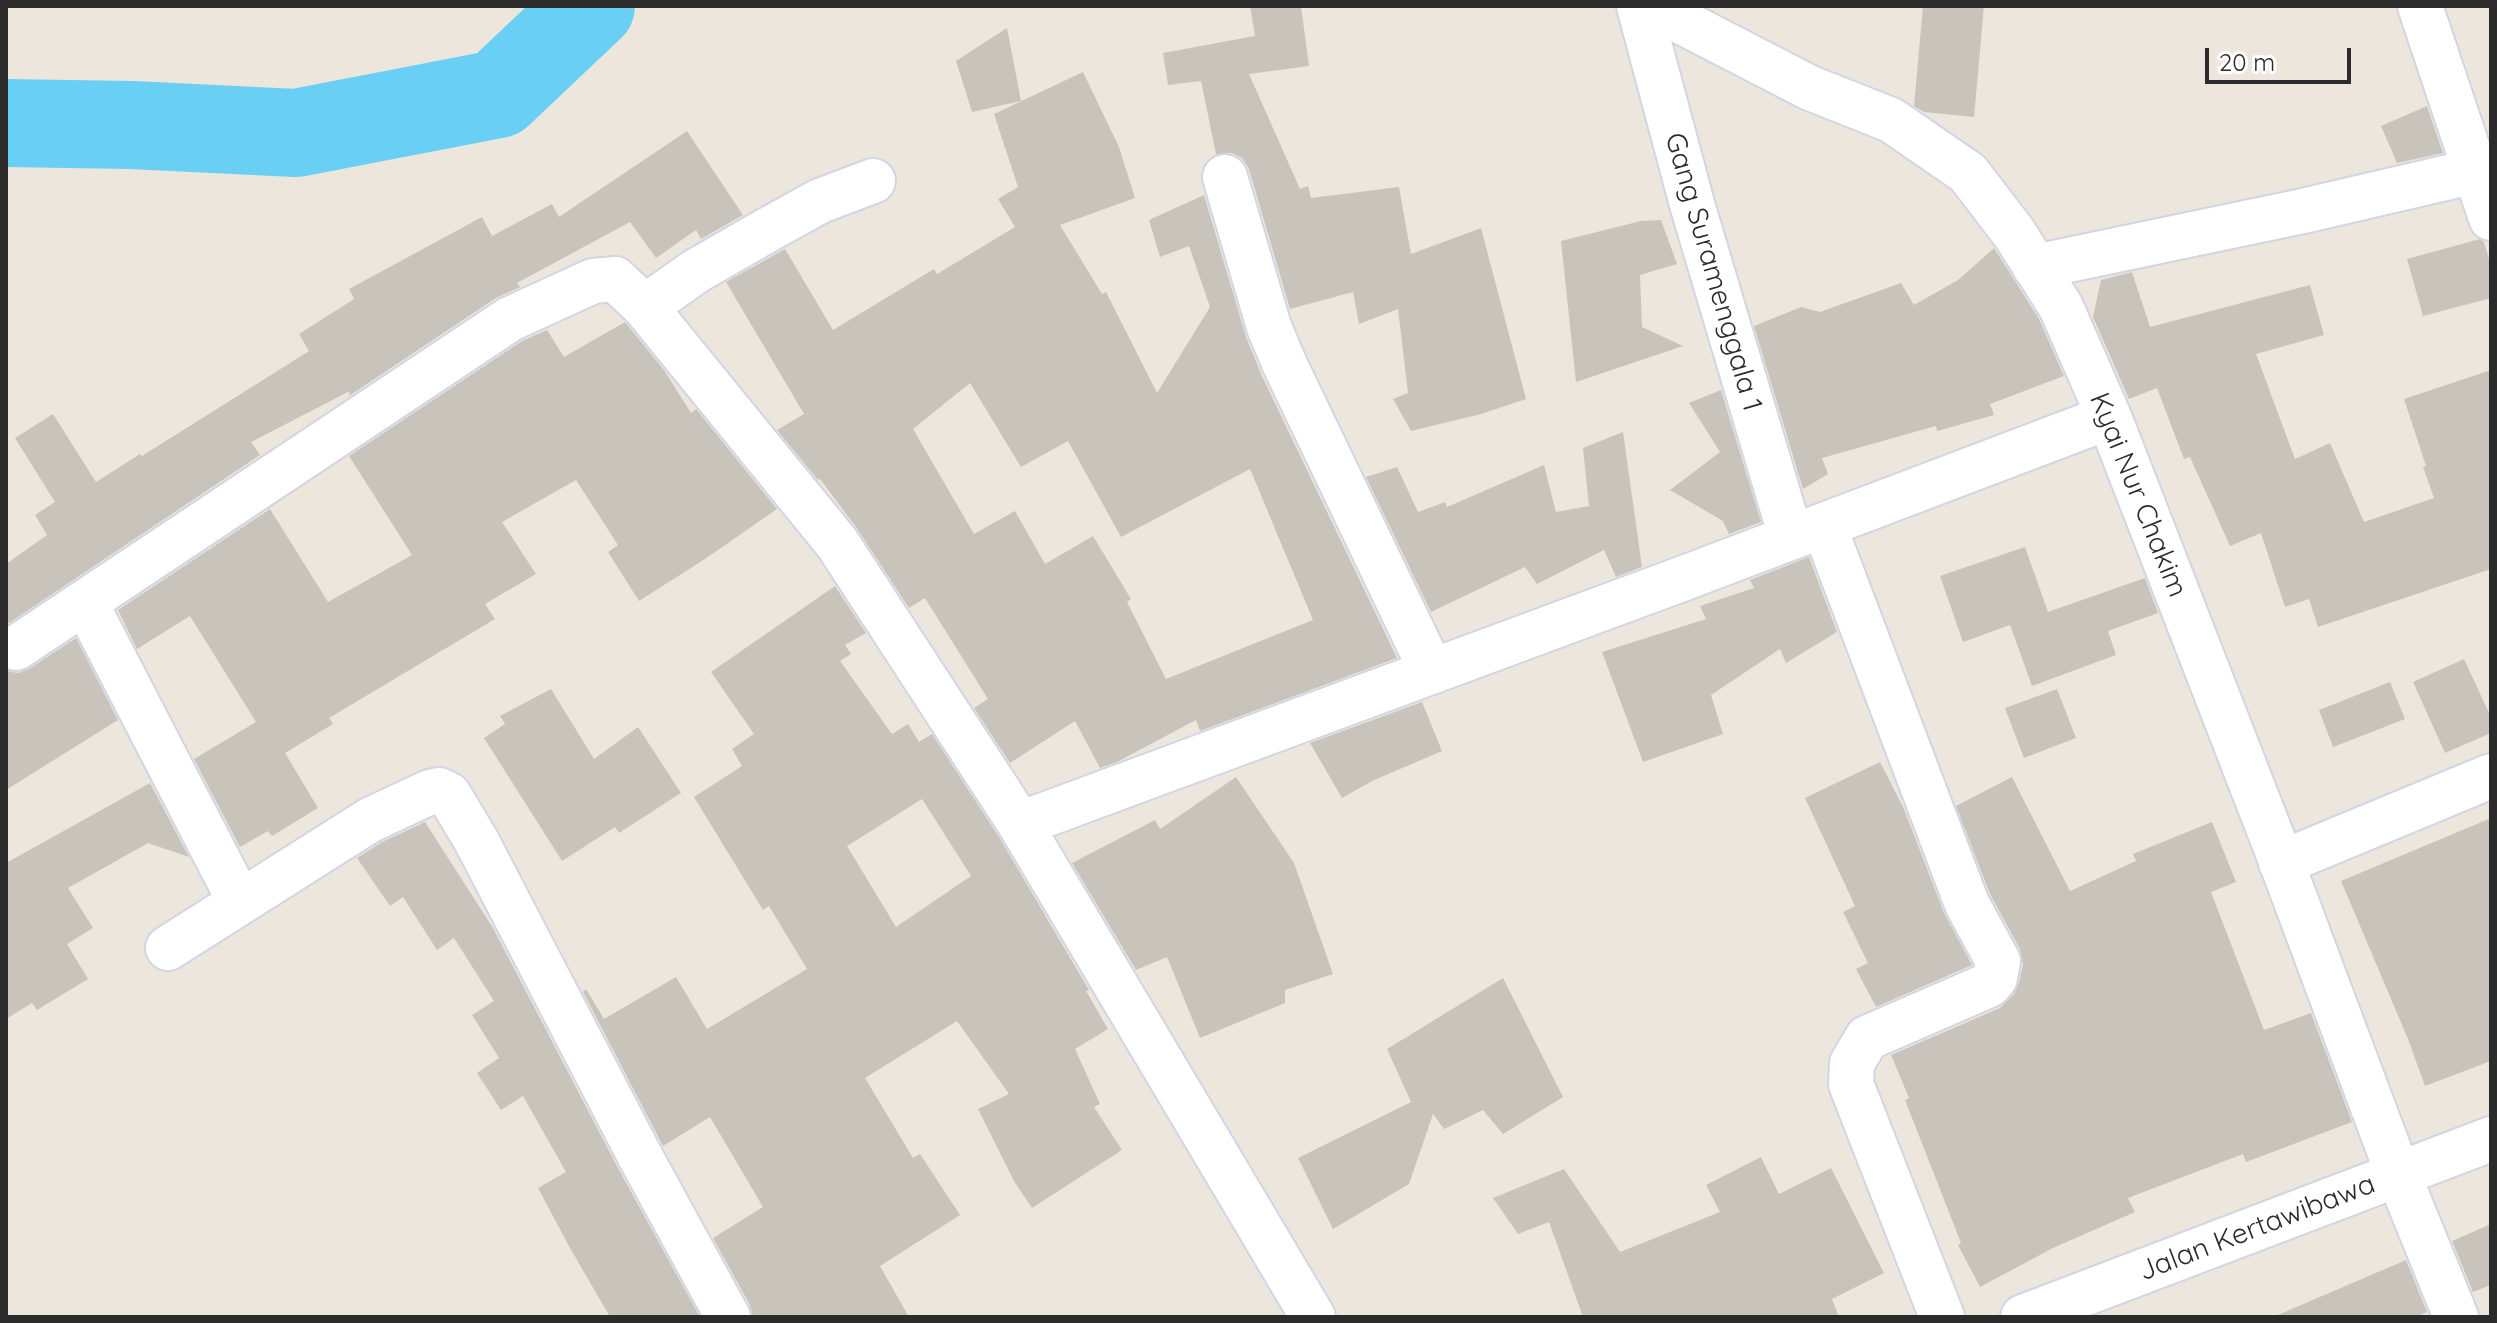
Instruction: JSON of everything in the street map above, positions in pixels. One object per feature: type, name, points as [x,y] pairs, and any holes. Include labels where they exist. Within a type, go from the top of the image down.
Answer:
[{"type":"street","name":"Gang Suramenggala 1","points":[[1639,6],[1692,204],[1807,532],[1967,904],[1998,961],[1995,978],[1989,985],[1867,1038],[1852,1063],[1851,1084],[1942,1317]]},
{"type":"street","name":"Kyai Nur Chakim","points":[[1651,6],[1810,88],[1891,120],[1968,173],[2014,233],[2061,307],[2109,417],[2398,1174],[2456,1317]]},
{"type":"street","points":[[2431,10],[2491,218]]},
{"type":"street","points":[[2035,267],[2303,211],[2475,171]]},
{"type":"street","points":[[1225,177],[1269,327],[1432,672]]},
{"type":"street","points":[[645,307],[696,271],[771,228],[820,201],[873,181]]},
{"type":"street","points":[[16,648],[510,319],[593,281],[615,279],[645,307],[837,543],[1020,824],[1313,1317]]},
{"type":"street","points":[[1020,824],[2109,417]]},
{"type":"street","points":[[85,602],[240,902]]},
{"type":"street","points":[[2281,863],[2491,776]]},
{"type":"street","points":[[168,948],[370,820],[430,792],[439,790],[449,795],[477,842],[641,1158],[728,1317]]},
{"type":"street","name":"Jalan Kertawibawa","points":[[2023,1317],[2491,1139]]},
{"type":"building","points":[[1250,6],[1301,6],[1309,66],[1249,74],[1300,189],[1308,186],[1311,198],[1399,187],[1411,254],[1481,228],[1526,399],[1411,431],[1393,399],[1408,393],[1398,309],[1359,324],[1353,292],[1290,309],[1249,169],[1242,158],[1232,153],[1216,154],[1201,81],[1168,85],[1163,53],[1255,36]]},
{"type":"building","points":[[1923,6],[1984,6],[1974,117],[1924,112],[1914,106]]},
{"type":"building","points":[[1007,28],[1021,101],[972,112],[956,61]]},
{"type":"building","points":[[1083,72],[1119,147],[1135,198],[1060,225],[1102,294],[1106,292],[1157,393],[1210,307],[1189,246],[1160,257],[1149,220],[1204,195],[1246,337],[1262,376],[1397,658],[1200,731],[1196,720],[1100,768],[1075,721],[1010,763],[974,708],[988,699],[925,598],[909,608],[856,527],[777,430],[804,414],[726,282],[785,249],[833,330],[934,269],[937,274],[1015,227],[998,199],[1018,187],[994,114]],"holes":[[[970,383],[1021,467],[1068,441],[1121,537],[1250,469],[1313,620],[1166,679],[1127,602],[1131,599],[1093,536],[1045,564],[1015,511],[974,534],[913,429]]]},
{"type":"building","points":[[2427,106],[2443,153],[2397,163],[2381,126]]},
{"type":"building","points":[[687,131],[743,215],[701,239],[696,230],[656,258],[630,222],[517,283],[520,287],[496,298],[349,396],[350,391],[251,442],[260,455],[6,625],[6,564],[47,535],[35,515],[55,502],[15,438],[53,414],[96,482],[309,351],[299,334],[354,299],[349,289],[482,217],[492,236],[552,204],[559,217]]},
{"type":"building","points":[[1661,220],[1677,264],[1640,275],[1642,327],[1683,346],[1576,382],[1561,241],[1641,221]]},
{"type":"building","points":[[2480,239],[2484,242],[2491,266],[2491,298],[2423,316],[2407,259]]},
{"type":"building","points":[[1994,248],[2039,319],[2064,376],[1990,404],[1994,415],[1937,431],[1936,426],[1822,458],[1828,474],[1803,489],[1754,326],[1801,307],[1820,312],[1901,283],[1914,305],[1958,280]]},
{"type":"building","points":[[2132,272],[2150,327],[2310,285],[2324,335],[2256,354],[2295,459],[2330,443],[2364,522],[2434,498],[2404,399],[2491,370],[2491,569],[2318,627],[2309,599],[2285,607],[2261,533],[2230,546],[2190,457],[2184,459],[2157,388],[2129,399],[2093,317],[2101,280]]},
{"type":"building","points":[[625,322],[664,370],[691,413],[696,409],[777,509],[639,601],[608,552],[618,545],[576,480],[502,522],[536,574],[485,604],[495,619],[329,718],[333,724],[285,753],[318,808],[272,836],[268,831],[240,847],[194,759],[256,722],[190,616],[137,649],[118,610],[270,509],[328,602],[412,555],[349,456],[522,341],[547,330],[564,357]]},
{"type":"building","points":[[1721,390],[1761,522],[1729,534],[1723,521],[1670,490],[1720,452],[1689,403]]},
{"type":"building","points":[[1623,432],[1642,567],[1616,577],[1604,550],[1537,584],[1525,567],[1431,612],[1366,477],[1397,467],[1418,512],[1445,502],[1447,507],[1544,465],[1556,512],[1589,506],[1583,448]]},
{"type":"building","points":[[2025,547],[2048,612],[2145,578],[2158,613],[2108,631],[2116,655],[2032,686],[2010,625],[1963,642],[1940,576]]},
{"type":"building","points":[[1809,557],[1837,632],[1786,663],[1780,649],[1711,695],[1723,734],[1643,762],[1602,652],[1706,619],[1700,606],[1754,588],[1750,580]]},
{"type":"building","points":[[835,586],[866,633],[845,645],[851,654],[840,661],[892,734],[908,724],[919,742],[932,734],[999,837],[1089,990],[1086,991],[1108,1029],[1075,1049],[1100,1104],[1094,1107],[1122,1150],[1032,1208],[1014,1181],[978,1109],[1009,1094],[957,1021],[865,1078],[913,1158],[920,1154],[960,1215],[880,1266],[909,1317],[753,1317],[750,1305],[713,1238],[763,1207],[710,1117],[663,1146],[583,992],[586,989],[604,1019],[676,977],[707,1029],[807,969],[769,906],[763,910],[694,797],[742,766],[732,749],[754,734],[711,672]],"holes":[[[922,799],[971,876],[896,927],[847,846]]]},
{"type":"building","points":[[76,638],[118,720],[6,790],[6,671],[18,673],[29,669]]},
{"type":"building","points":[[2464,659],[2491,717],[2491,733],[2445,753],[2413,682]]},
{"type":"building","points":[[2390,682],[2405,719],[2333,747],[2319,710]]},
{"type":"building","points":[[551,689],[594,759],[638,727],[681,793],[619,833],[615,827],[562,861],[484,738],[505,724],[500,716]]},
{"type":"building","points":[[2057,689],[2076,738],[2024,758],[2005,708]]},
{"type":"building","points":[[1422,702],[1442,751],[1372,781],[1342,798],[1310,743]]},
{"type":"building","points":[[1880,762],[1904,809],[1944,913],[1972,965],[1876,1007],[1856,969],[1868,963],[1843,912],[1855,906],[1805,798]]},
{"type":"building","points":[[1236,777],[1294,863],[1333,974],[1285,990],[1285,1003],[1200,1038],[1167,957],[1136,970],[1072,863],[1155,820],[1160,829]]},
{"type":"building","points":[[2012,777],[2070,891],[2136,861],[2133,854],[2212,822],[2236,882],[2211,892],[2264,1030],[2311,1013],[2352,1122],[2246,1162],[2243,1154],[2128,1198],[2135,1212],[2053,1248],[1980,1287],[1958,1245],[1961,1243],[1905,1100],[1909,1098],[1891,1055],[2000,1008],[2014,994],[2019,983],[2023,965],[2020,949],[1990,894],[1956,806]]},
{"type":"building","points":[[150,783],[189,857],[148,843],[68,888],[93,928],[67,944],[88,979],[37,1010],[32,1003],[6,1019],[6,863]]},
{"type":"building","points":[[2491,818],[2491,1061],[2425,1086],[2341,881]]},
{"type":"building","points":[[425,822],[493,928],[619,1170],[700,1317],[610,1317],[570,1248],[538,1188],[566,1172],[523,1096],[501,1110],[477,1073],[499,1058],[472,1015],[494,1001],[454,938],[437,950],[403,897],[390,906],[357,858],[382,842]]},
{"type":"building","points":[[1503,978],[1563,1097],[1503,1134],[1483,1110],[1444,1129],[1433,1114],[1409,1184],[1333,1229],[1298,1158],[1411,1102],[1387,1049]]},
{"type":"building","points":[[1761,1157],[1779,1194],[1831,1168],[1884,1273],[1832,1299],[1839,1317],[1583,1317],[1549,1222],[1518,1234],[1493,1198],[1564,1169],[1620,1252],[1720,1212],[1706,1185]]},
{"type":"building","points":[[2491,1224],[2491,1285],[2473,1292],[2452,1241]]},
{"type":"building","points":[[2406,1260],[2427,1312],[2416,1317],[2273,1317]]},
{"type":"waterway","points":[[6,123],[296,133],[498,94],[591,6]]}]
